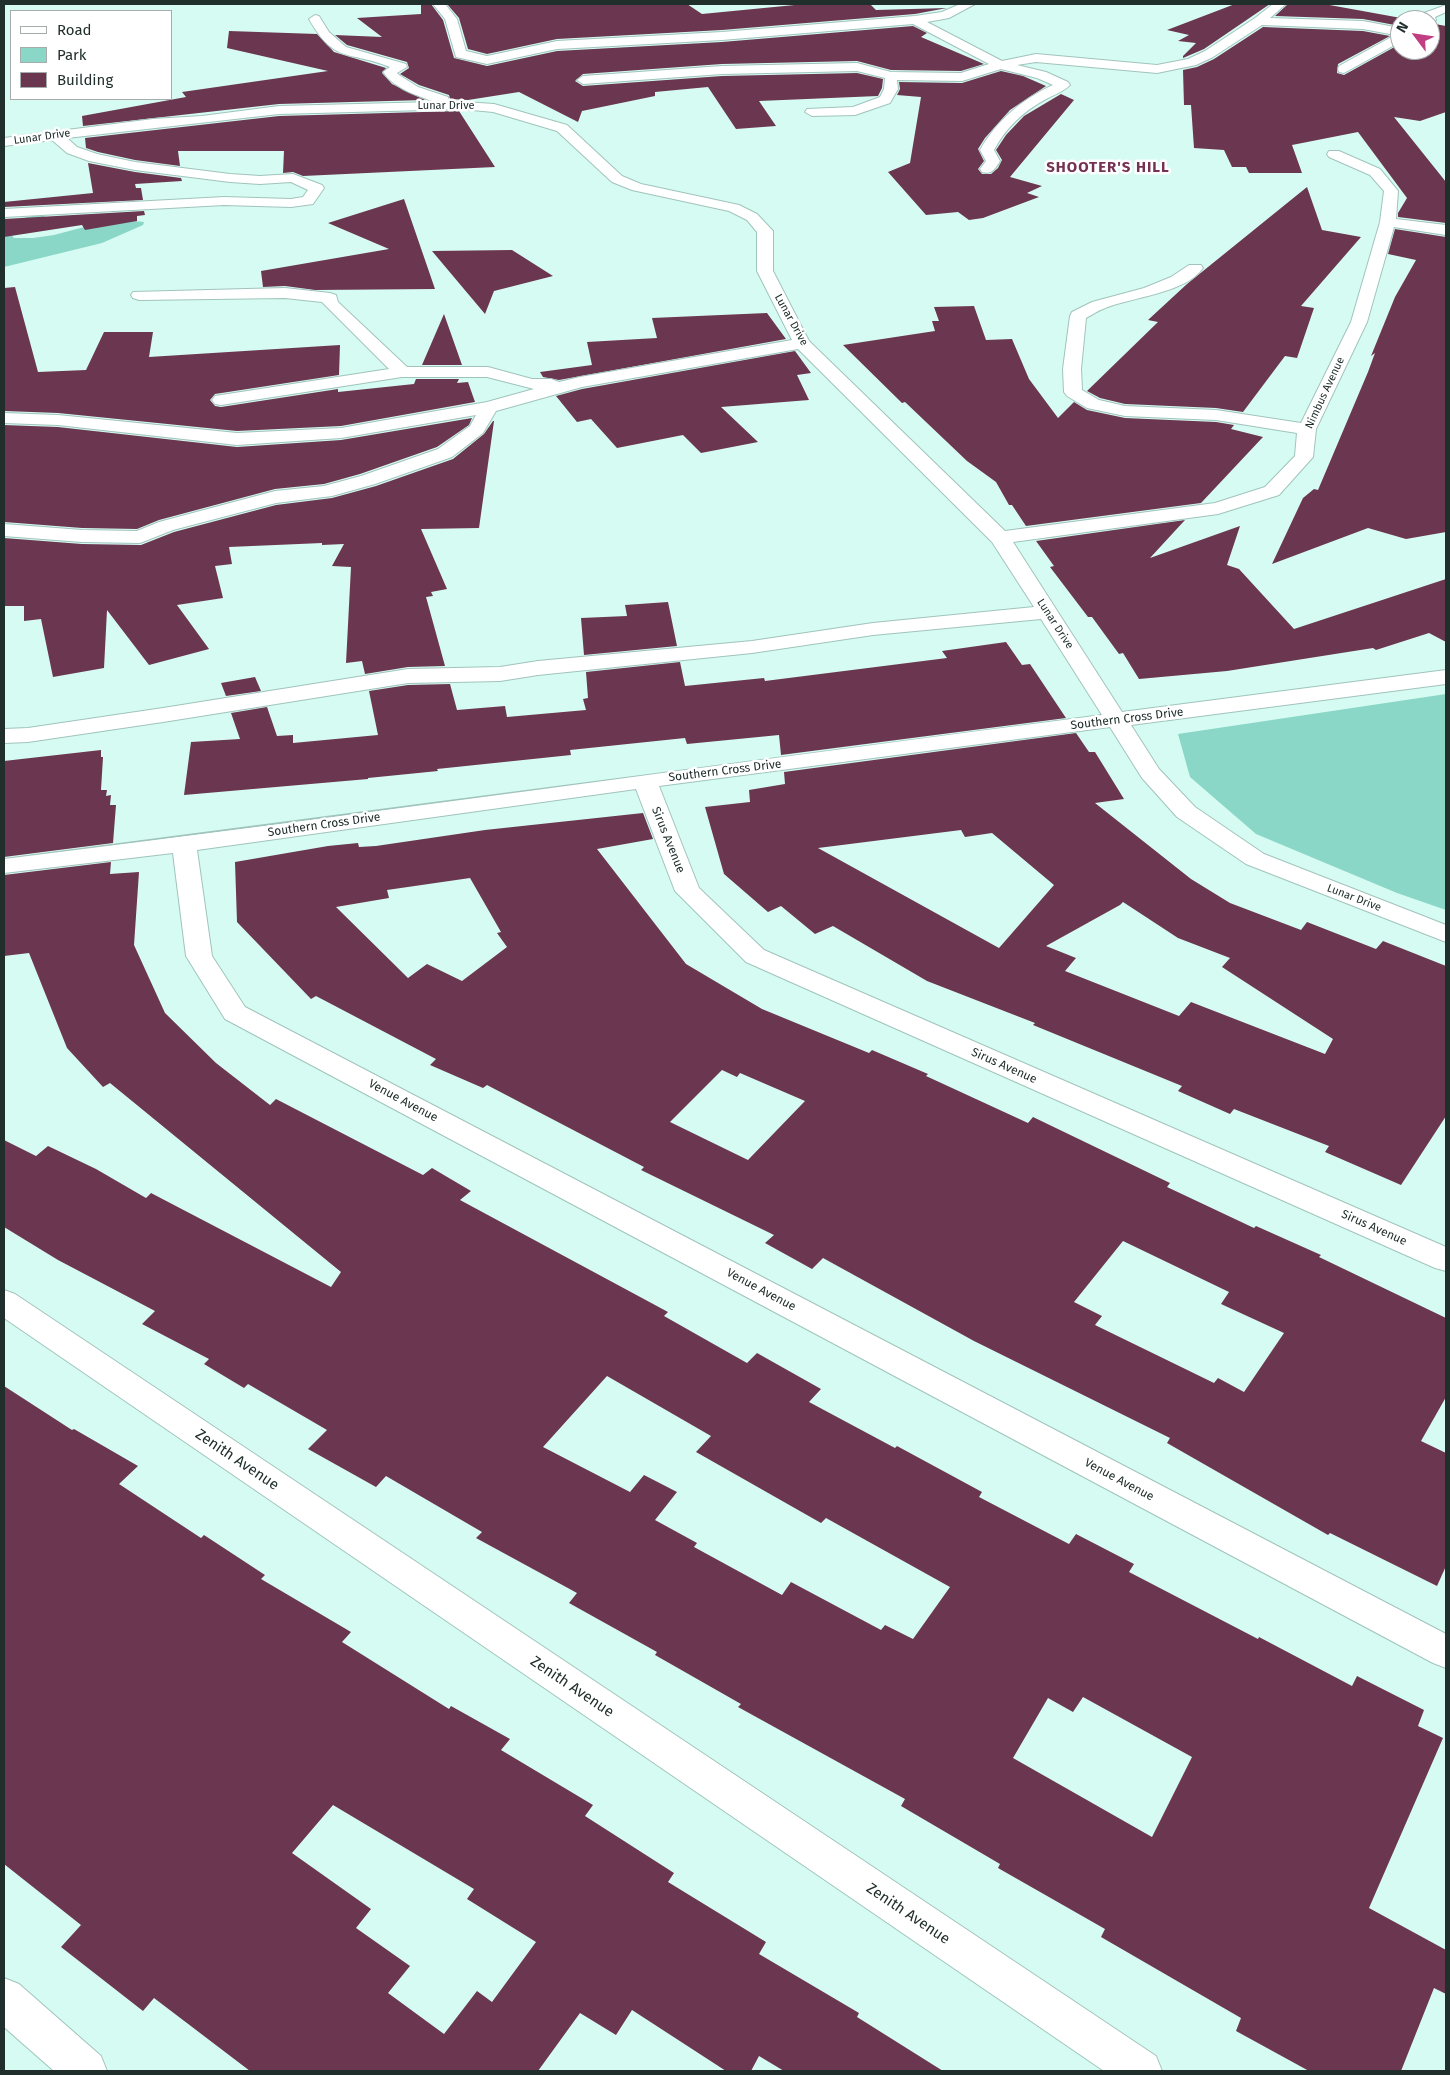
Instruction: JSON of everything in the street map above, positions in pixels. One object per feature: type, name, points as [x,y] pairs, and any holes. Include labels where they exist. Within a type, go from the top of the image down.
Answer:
[{"type":"street","points":[[439,4],[451,19],[460,54],[487,60],[557,45],[722,36],[915,20],[945,15],[969,4]]},
{"type":"street","points":[[583,80],[722,70],[857,67],[891,76],[962,77],[1000,65],[1036,58],[1157,69],[1192,62],[1210,54],[1259,21],[1280,4]]},
{"type":"street","points":[[316,19],[323,34],[332,45],[348,54],[391,62],[401,67],[389,72],[397,82],[409,88],[462,105]]},
{"type":"street","points":[[915,20],[1000,65],[1041,75],[1063,85],[1020,108],[995,134],[987,150],[993,161],[987,169]]},
{"type":"street","points":[[1259,21],[1363,25],[1390,30]]},
{"type":"street","points":[[1344,69],[1390,43]]},
{"type":"street","points":[[812,112],[856,111],[885,100],[891,89],[891,76]]},
{"type":"street","name":"Lunar Drive","points":[[4,142],[279,110],[462,105],[494,108],[562,128],[617,179],[637,187],[734,208],[752,216],[765,231],[765,271],[802,343],[1000,538],[1118,720],[1150,773],[1186,812],[1255,859],[1446,934]]},
{"type":"street","points":[[4,212],[224,201],[291,203],[308,201],[317,188],[293,178],[260,180],[230,178],[94,158],[72,150],[56,135]]},
{"type":"street","name":"Nimbus Avenue","points":[[1000,538],[1218,508],[1272,490],[1304,457],[1307,429],[1359,322],[1388,222],[1391,191],[1375,172],[1334,154]]},
{"type":"street","points":[[1388,222],[1446,230]]},
{"type":"street","points":[[1195,268],[1177,280],[1150,291],[1098,305],[1078,316],[1072,369],[1073,392],[1093,404],[1125,411],[1216,415],[1307,429]]},
{"type":"street","points":[[139,295],[285,294],[330,298],[330,302],[402,372]]},
{"type":"street","points":[[4,418],[58,420],[237,439],[341,432],[489,407],[580,382],[802,343]]},
{"type":"street","points":[[221,400],[402,372],[488,372],[531,384],[580,382]]},
{"type":"street","points":[[4,530],[140,537],[166,526],[275,497],[325,492],[368,480],[445,453],[477,429],[489,407]]},
{"type":"street","points":[[4,736],[28,735],[163,715],[408,676],[500,674],[538,668],[752,647],[873,629],[1048,612]]},
{"type":"street","name":"Southern Cross Drive","points":[[4,866],[184,844],[645,781],[1446,677]]},
{"type":"street","name":"Sirus Avenue","points":[[645,781],[688,891],[755,956],[1446,1260]]},
{"type":"street","name":"Venue Avenue","points":[[184,844],[199,956],[236,1013],[1446,1652]]},
{"type":"street","name":"Zenith Avenue","points":[[4,1302],[1141,2071]]},
{"type":"street","points":[[4,1999],[86,2071]]},
{"type":"green space","points":[[38,215],[45,216],[43,219],[11,234],[14,238],[54,235],[103,222],[124,220],[144,222],[143,225],[102,243],[4,267],[4,222]]},
{"type":"green space","points":[[1446,694],[1446,910],[1397,893],[1256,834],[1190,777],[1178,734]]},
{"type":"building","points":[[421,4],[431,4],[443,20],[454,58],[487,66],[557,51],[722,42],[913,26],[927,33],[921,37],[984,64],[961,71],[891,70],[857,61],[722,64],[583,74],[575,81],[583,86],[722,76],[857,73],[883,79],[882,88],[878,96],[759,101],[776,126],[736,129],[708,87],[655,92],[655,96],[582,111],[578,122],[519,92],[468,100],[450,99],[449,95],[419,85],[400,74],[409,68],[407,62],[347,45],[335,35],[382,37],[357,18],[421,14]]},
{"type":"building","points":[[447,4],[687,4],[702,14],[805,4],[870,4],[876,10],[947,8],[915,14],[722,30],[557,39],[487,54],[468,49],[459,18]]},
{"type":"building","points":[[1235,4],[1270,4],[1204,49],[1183,58],[1196,43],[1178,41],[1189,35],[1167,30]]},
{"type":"building","points":[[1288,4],[1324,4],[1390,16],[1390,24],[1363,19],[1275,16]]},
{"type":"building","points":[[1440,25],[1446,26],[1446,112],[1420,121],[1394,117],[1446,182],[1446,223],[1398,217],[1398,213],[1407,198],[1358,132],[1292,145],[1302,173],[1249,173],[1246,167],[1232,167],[1224,150],[1194,148],[1191,105],[1184,105],[1183,70],[1197,67],[1214,59],[1263,27],[1363,31],[1390,36],[1338,64],[1337,73],[1344,75],[1390,50],[1390,60],[1440,60]]},
{"type":"building","points":[[229,31],[317,34],[334,52],[386,68],[382,73],[392,84],[425,100],[279,104],[83,126],[82,116],[186,97],[182,92],[328,71],[227,48]]},
{"type":"building","points":[[1001,71],[1023,76],[1046,86],[1010,110],[985,138],[978,149],[984,161],[978,169],[982,174],[991,174],[998,168],[1002,160],[996,150],[1006,135],[1024,116],[1061,94],[1074,100],[1010,177],[1042,186],[1027,193],[1039,197],[983,218],[969,220],[958,212],[926,215],[888,172],[910,163],[921,97],[897,95],[900,89],[899,82],[962,83]]},
{"type":"building","points":[[459,111],[495,167],[303,176],[293,172],[283,173],[284,151],[178,151],[180,166],[135,160],[98,152],[86,148],[85,138],[279,116]]},
{"type":"building","points":[[88,163],[181,178],[182,181],[135,184],[136,188],[141,188],[143,200],[4,207],[4,202],[93,193]]},
{"type":"building","points":[[1307,187],[1322,230],[1361,237],[1301,306],[1314,308],[1297,358],[1285,356],[1243,412],[1216,408],[1125,404],[1100,398],[1087,391],[1158,322],[1148,320],[1187,284]]},
{"type":"building","points":[[404,199],[435,289],[315,290],[285,286],[263,287],[261,271],[389,249],[328,223]]},
{"type":"building","points":[[144,211],[145,215],[137,216],[137,221],[85,230],[82,225],[4,237],[4,219]]},
{"type":"building","points":[[1395,229],[1446,237],[1446,532],[1406,539],[1368,528],[1272,564],[1303,498],[1314,489],[1318,490],[1368,372],[1375,353],[1371,356],[1395,297],[1416,260],[1388,254]]},
{"type":"building","points":[[512,250],[553,276],[494,291],[485,314],[432,251]]},
{"type":"building","points":[[15,287],[38,372],[86,370],[104,332],[153,332],[149,357],[340,345],[339,375],[215,394],[210,400],[215,406],[221,407],[338,389],[338,392],[414,384],[416,379],[459,379],[457,383],[468,382],[475,402],[341,426],[237,431],[58,413],[4,411],[4,288]]},
{"type":"building","points":[[974,306],[986,340],[1012,339],[1029,379],[1058,418],[1074,402],[1087,410],[1125,418],[1216,422],[1234,425],[1231,429],[1263,437],[1201,503],[1026,526],[1012,505],[1009,505],[996,482],[967,461],[905,402],[902,403],[843,345],[935,331],[932,321],[939,321],[934,307]]},
{"type":"building","points":[[767,313],[786,339],[559,380],[543,377],[540,372],[592,365],[587,342],[657,338],[652,318]]},
{"type":"building","points":[[444,314],[462,365],[422,365]]},
{"type":"building","points":[[795,351],[811,373],[797,375],[809,400],[721,407],[758,442],[701,453],[683,435],[617,448],[591,419],[577,422],[556,396],[582,389]]},
{"type":"building","points":[[472,418],[469,425],[437,447],[360,474],[324,484],[275,489],[159,520],[137,529],[82,528],[4,522],[4,425],[58,427],[237,447],[341,440]]},
{"type":"building","points":[[493,421],[479,528],[421,529],[447,589],[431,592],[433,596],[426,597],[445,666],[408,667],[365,674],[362,661],[346,663],[351,567],[332,566],[344,544],[322,545],[322,543],[229,547],[232,564],[215,566],[223,598],[177,605],[209,649],[149,665],[107,610],[104,668],[53,677],[41,619],[24,621],[24,606],[4,606],[4,538],[82,544],[141,545],[174,532],[276,505],[332,498],[376,486],[453,459],[484,434]]},
{"type":"building","points":[[1185,520],[1150,558],[1240,526],[1227,565],[1239,569],[1294,629],[1446,579],[1446,642],[1429,633],[1376,650],[1373,648],[1227,671],[1139,679],[1123,653],[1119,654],[1092,617],[1088,617],[1050,567],[1054,566],[1036,541]]},
{"type":"building","points":[[668,602],[677,646],[584,655],[581,618],[627,616],[625,605]]},
{"type":"building","points":[[1006,642],[1022,665],[1030,664],[1066,718],[781,755],[779,735],[687,744],[685,738],[570,750],[571,755],[437,769],[438,771],[368,779],[184,795],[191,742],[240,739],[231,713],[267,707],[277,736],[293,735],[293,743],[378,735],[369,691],[408,685],[450,684],[457,710],[505,706],[507,717],[586,710],[583,699],[588,698],[586,672],[680,662],[685,686],[764,678],[765,681],[947,658],[942,651]]},
{"type":"building","points":[[255,677],[261,691],[226,696],[221,683]]},
{"type":"building","points":[[1076,733],[1089,752],[1095,752],[1124,799],[1095,803],[1191,879],[1230,903],[1301,930],[1307,922],[1376,949],[1383,941],[1446,966],[1446,1116],[1401,1185],[1325,1152],[1329,1146],[1234,1109],[1230,1114],[1178,1091],[1182,1086],[1033,1025],[1035,1023],[927,981],[833,926],[815,934],[781,906],[768,912],[724,874],[705,807],[750,802],[749,790],[785,784],[784,772]],"holes":[[[961,830],[965,837],[992,833],[1054,885],[999,948],[818,848]],[[1123,902],[1178,938],[1230,958],[1222,967],[1333,1039],[1325,1054],[1191,1002],[1179,1016],[1065,971],[1076,958],[1046,946]]]},
{"type":"building","points":[[101,750],[101,757],[103,757],[101,790],[107,790],[106,796],[111,795],[110,805],[116,805],[113,843],[4,857],[4,761]]},
{"type":"building","points":[[643,813],[653,839],[597,849],[686,964],[762,1009],[869,1053],[872,1050],[928,1074],[926,1076],[1028,1123],[1033,1117],[1170,1183],[1167,1187],[1254,1228],[1256,1226],[1321,1255],[1319,1257],[1446,1318],[1446,1397],[1421,1441],[1446,1453],[1446,1566],[1437,1586],[1330,1533],[1328,1535],[1167,1443],[1170,1438],[974,1341],[823,1258],[812,1269],[765,1243],[774,1235],[641,1170],[644,1167],[487,1085],[483,1088],[430,1065],[436,1059],[316,996],[311,999],[237,922],[235,862],[328,846],[358,843],[359,847],[376,846],[485,830]],"holes":[[[470,878],[501,932],[497,933],[507,947],[462,981],[427,964],[408,978],[336,907],[389,898],[387,890]],[[722,1070],[737,1077],[740,1073],[805,1101],[748,1160],[670,1122]],[[1123,1241],[1229,1292],[1221,1304],[1284,1333],[1244,1392],[1218,1378],[1214,1383],[1095,1325],[1102,1316],[1074,1302]]]},
{"type":"building","points":[[111,862],[110,874],[139,872],[134,945],[165,1013],[216,1063],[270,1105],[276,1099],[423,1175],[432,1168],[471,1191],[460,1200],[668,1312],[664,1316],[747,1363],[757,1353],[821,1389],[809,1402],[895,1448],[897,1446],[982,1492],[979,1497],[1069,1544],[1076,1534],[1134,1564],[1129,1572],[1352,1686],[1357,1676],[1424,1710],[1418,1726],[1443,1738],[1369,1908],[1446,1950],[1446,1994],[1434,1988],[1401,2071],[1309,2071],[1236,2031],[1241,2018],[1101,1937],[1105,1929],[998,1868],[1000,1864],[901,1806],[905,1799],[738,1707],[741,1704],[655,1655],[657,1652],[569,1603],[577,1593],[476,1538],[482,1532],[386,1476],[376,1487],[308,1449],[327,1430],[248,1384],[244,1388],[204,1364],[209,1359],[142,1324],[155,1311],[58,1260],[4,1227],[4,1140],[36,1156],[48,1146],[96,1169],[146,1198],[151,1193],[331,1287],[341,1272],[110,1083],[103,1087],[67,1048],[29,953],[4,956],[4,875]],"holes":[[[607,1376],[711,1436],[696,1452],[821,1523],[826,1518],[950,1587],[913,1639],[885,1625],[881,1630],[791,1582],[782,1595],[694,1547],[697,1543],[655,1520],[677,1492],[644,1475],[630,1492],[543,1447]],[[1083,1697],[1192,1757],[1152,1837],[1013,1758],[1048,1698],[1073,1712]]]},
{"type":"building","points":[[4,1386],[72,1430],[74,1429],[138,1466],[119,1484],[201,1538],[204,1535],[265,1575],[261,1579],[351,1632],[342,1642],[449,1709],[451,1706],[510,1739],[501,1750],[593,1805],[585,1816],[674,1873],[668,1882],[766,1942],[759,1954],[859,2013],[857,2017],[943,2071],[784,2071],[759,2056],[751,2071],[726,2071],[632,2010],[616,2035],[580,2013],[538,2071],[250,2071],[154,1998],[143,2011],[61,1947],[81,1925],[4,1864]],"holes":[[[333,1805],[474,1889],[467,1899],[536,1942],[492,2002],[477,1991],[444,2034],[388,1993],[410,1966],[356,1928],[371,1909],[292,1853]]]},
{"type":"district","name":"SHOOTER'S HILL","points":[[1108,168]]}]
